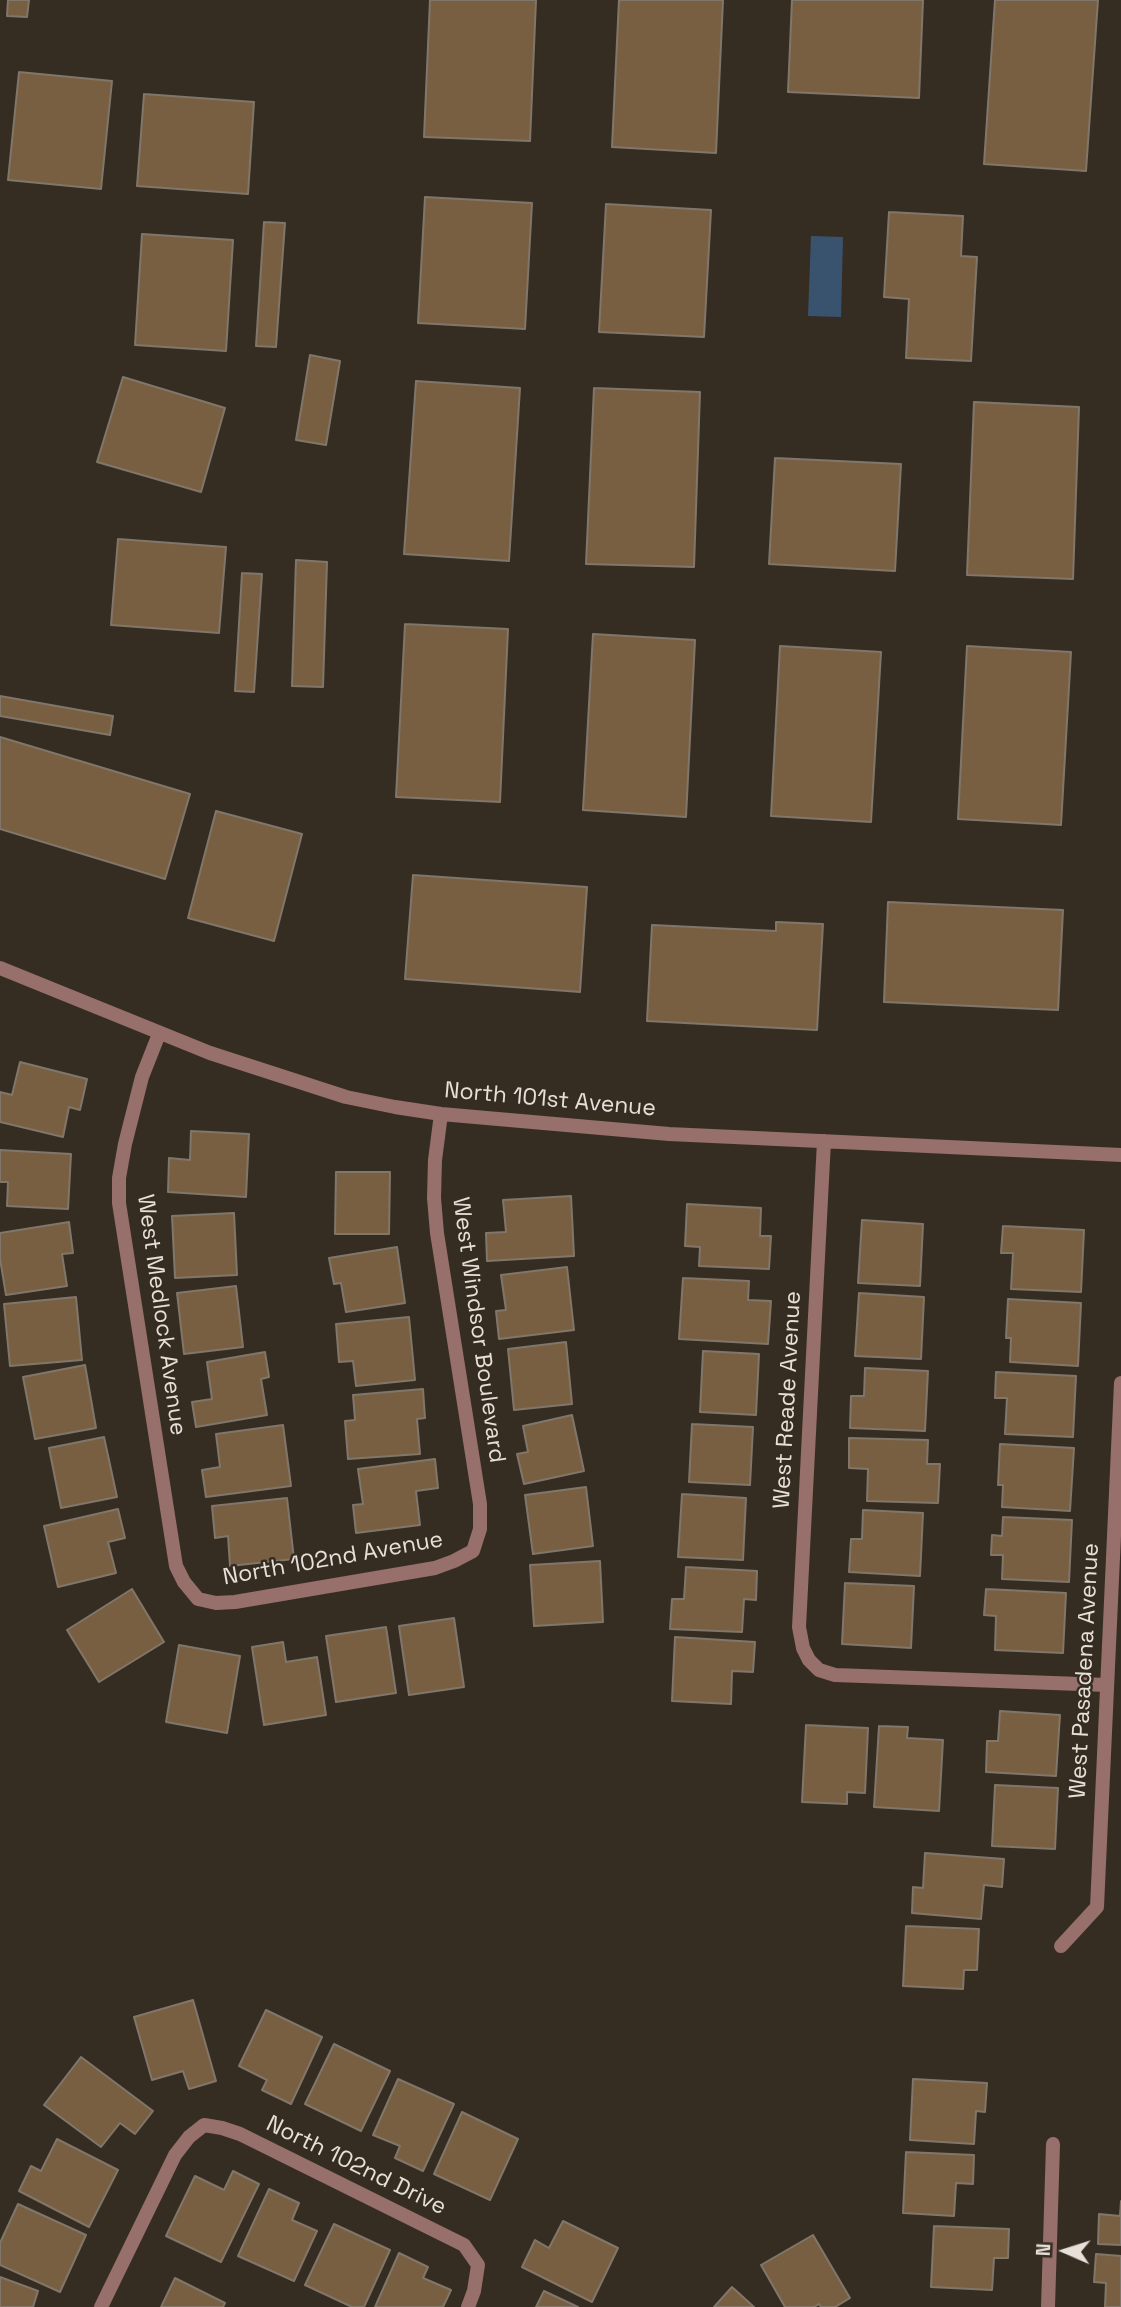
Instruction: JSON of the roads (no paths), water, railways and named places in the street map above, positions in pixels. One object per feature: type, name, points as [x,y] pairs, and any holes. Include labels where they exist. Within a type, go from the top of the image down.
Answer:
[{"type":"street","name":"North 101st Avenue","points":[[0,968],[210,1053],[346,1097],[441,1114],[670,1134],[1121,1155]]},
{"type":"street","name":"West Medlock Avenue","points":[[159,1034],[132,1111],[119,1178],[119,1203],[176,1566],[184,1582],[198,1599]]},
{"type":"street","name":"West Windsor Boulevard","points":[[441,1114],[435,1160],[437,1233],[480,1504],[480,1529],[473,1551]]},
{"type":"street","name":"West Reade Avenue","points":[[824,1141],[800,1627],[803,1648],[809,1660],[819,1670],[835,1675],[1107,1685]]},
{"type":"street","name":"West Pasadena Avenue","points":[[1060,1946],[1097,1907],[1121,1383]]},
{"type":"street","name":"North 102nd Avenue","points":[[198,1599],[216,1603],[235,1602],[435,1568],[454,1562],[473,1551]]},
{"type":"street","name":"North 102nd Drive","points":[[101,2307],[175,2155],[189,2137],[204,2125],[222,2127],[240,2134],[464,2245],[478,2265],[474,2291],[468,2307]]},
{"type":"street","points":[[1048,2307],[1053,2144]]},
{"type":"water","points":[[811,236],[843,237],[841,317],[808,316]]}]
